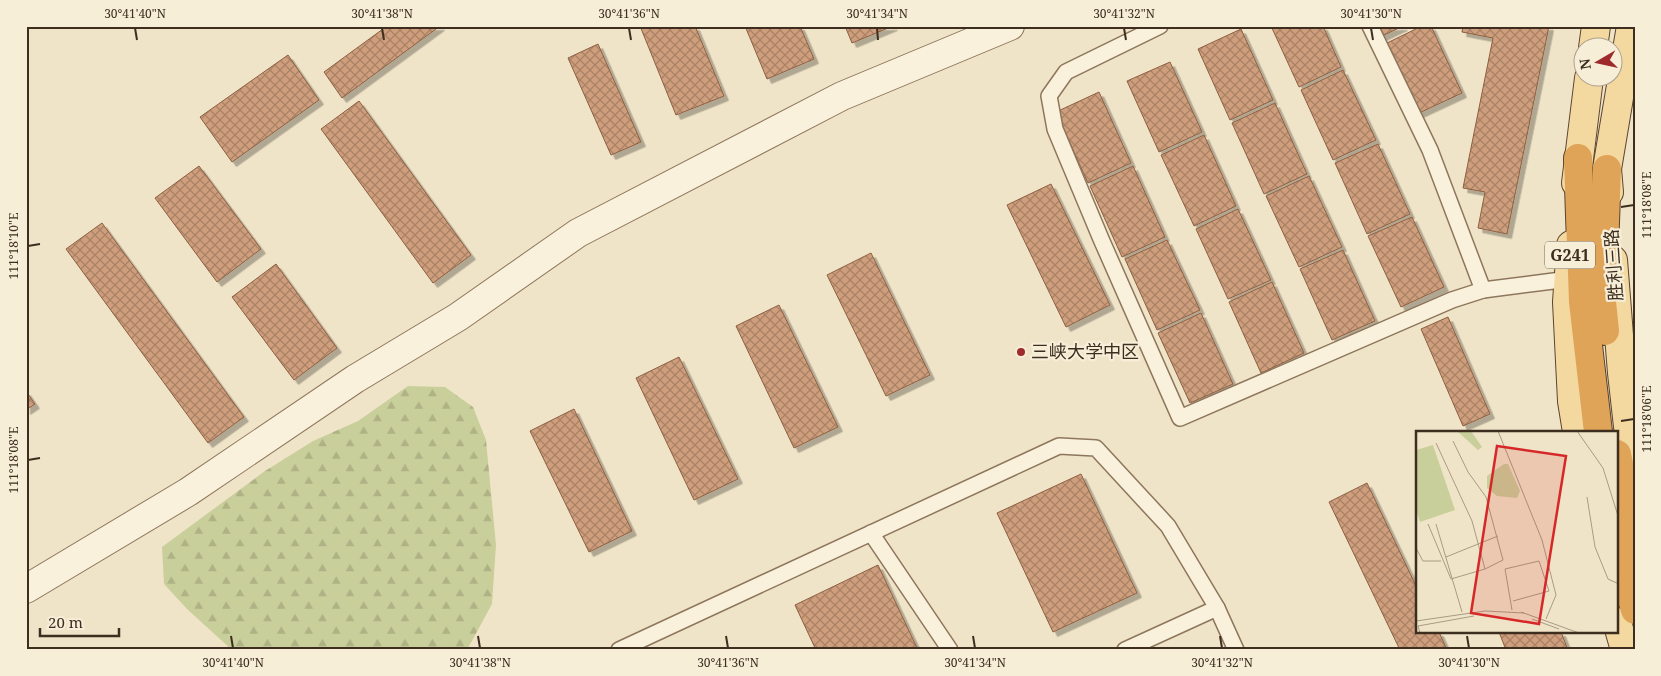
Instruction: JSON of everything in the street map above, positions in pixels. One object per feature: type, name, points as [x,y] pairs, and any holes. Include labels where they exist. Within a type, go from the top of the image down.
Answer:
[{"type":"highway","name":"G241","points":[[1578,158],[1592,302],[1598,431]]},
{"type":"highway","name":"G241","points":[[1607,169],[1592,302],[1615,431]]},
{"type":"highway","points":[[1618,459],[1635,547]]},
{"type":"highway","points":[[1618,550],[1635,610]]},
{"type":"main road","name":"胜利三路","points":[[1631,26],[1607,169],[1622,373],[1630,453],[1635,475]]},
{"type":"main road","name":"G241","points":[[1577,431],[1572,401],[1567,302],[1578,158],[1588,88]]},
{"type":"main road","points":[[1618,626],[1625,650]]},
{"type":"street","points":[[26,589],[188,492],[355,379],[458,317],[578,233],[842,96],[1010,26]]},
{"type":"lane","points":[[1160,26],[1066,72],[1049,96],[1055,129],[1180,418],[1452,300],[1483,290],[1569,279]]},
{"type":"lane","points":[[1370,26],[1430,150],[1483,290]]},
{"type":"lane","points":[[619,650],[1059,446],[1096,448],[1168,526],[1217,608],[1236,650]]},
{"type":"lane","points":[[871,533],[950,650]]},
{"type":"lane","points":[[1125,650],[1217,608]]},
{"type":"green space","points":[[408,386],[445,387],[473,407],[486,440],[496,545],[492,604],[467,650],[232,650],[187,609],[164,584],[162,547],[265,471],[313,441],[358,421]]},
{"type":"building","points":[[387,26],[440,26],[342,98],[324,72]]},
{"type":"building","points":[[640,26],[695,26],[724,96],[676,115]]},
{"type":"building","points":[[745,26],[800,26],[814,59],[767,79]]},
{"type":"building","points":[[845,26],[893,26],[852,43]]},
{"type":"building","points":[[1271,26],[1323,26],[1341,67],[1299,87]]},
{"type":"building","points":[[1378,26],[1403,26],[1382,36]]},
{"type":"building","points":[[1422,26],[1431,26],[1462,93],[1419,113],[1387,43]]},
{"type":"building","points":[[1463,26],[1549,26],[1507,234],[1478,228],[1485,192],[1463,188],[1493,38],[1462,32]]},
{"type":"building","points":[[1241,29],[1273,100],[1230,120],[1198,49]]},
{"type":"building","points":[[598,44],[641,142],[611,155],[568,58]]},
{"type":"building","points":[[288,55],[319,100],[232,162],[200,117]]},
{"type":"building","points":[[1170,62],[1202,132],[1159,152],[1127,81]]},
{"type":"building","points":[[1343,70],[1376,140],[1333,160],[1301,90]]},
{"type":"building","points":[[1099,92],[1131,163],[1088,183],[1056,112]]},
{"type":"building","points":[[359,101],[471,255],[433,283],[321,129]]},
{"type":"building","points":[[1275,103],[1307,174],[1264,194],[1232,123]]},
{"type":"building","points":[[1204,135],[1236,206],[1194,226],[1161,155]]},
{"type":"building","points":[[1378,144],[1410,214],[1367,234],[1335,163]]},
{"type":"building","points":[[199,166],[261,249],[217,282],[155,198]]},
{"type":"building","points":[[1133,166],[1165,237],[1122,257],[1090,186]]},
{"type":"building","points":[[1309,176],[1342,247],[1299,267],[1266,196]]},
{"type":"building","points":[[1051,184],[1110,305],[1066,327],[1007,205]]},
{"type":"building","points":[[1238,209],[1271,280],[1228,299],[1196,229]]},
{"type":"building","points":[[1412,217],[1444,287],[1401,307],[1368,236]]},
{"type":"building","points":[[102,223],[244,417],[208,443],[66,249]]},
{"type":"building","points":[[1167,240],[1200,310],[1157,330],[1125,259]]},
{"type":"building","points":[[1343,250],[1375,321],[1332,340],[1300,269]]},
{"type":"building","points":[[871,253],[930,375],[886,396],[827,275]]},
{"type":"building","points":[[276,264],[337,348],[294,380],[232,297]]},
{"type":"building","points":[[1272,282],[1304,353],[1261,373],[1229,302]]},
{"type":"building","points":[[779,305],[838,427],[794,448],[736,326]]},
{"type":"building","points":[[1201,313],[1233,384],[1190,403],[1158,333]]},
{"type":"building","points":[[1448,317],[1490,414],[1463,426],[1421,329]]},
{"type":"building","points":[[679,357],[738,479],[694,500],[636,378]]},
{"type":"building","points":[[26,391],[35,404],[26,410]]},
{"type":"building","points":[[574,409],[632,531],[589,552],[530,431]]},
{"type":"building","points":[[1081,474],[1137,593],[1053,632],[997,513]]},
{"type":"building","points":[[1367,483],[1416,586],[1416,634],[1440,634],[1447,650],[1400,650],[1329,502]]},
{"type":"building","points":[[878,565],[918,650],[816,650],[795,605]]},
{"type":"building","points":[[1500,634],[1562,634],[1568,650],[1506,650]]},
{"type":"place","name":"三峡大学中区","points":[[1021,352]]}]
